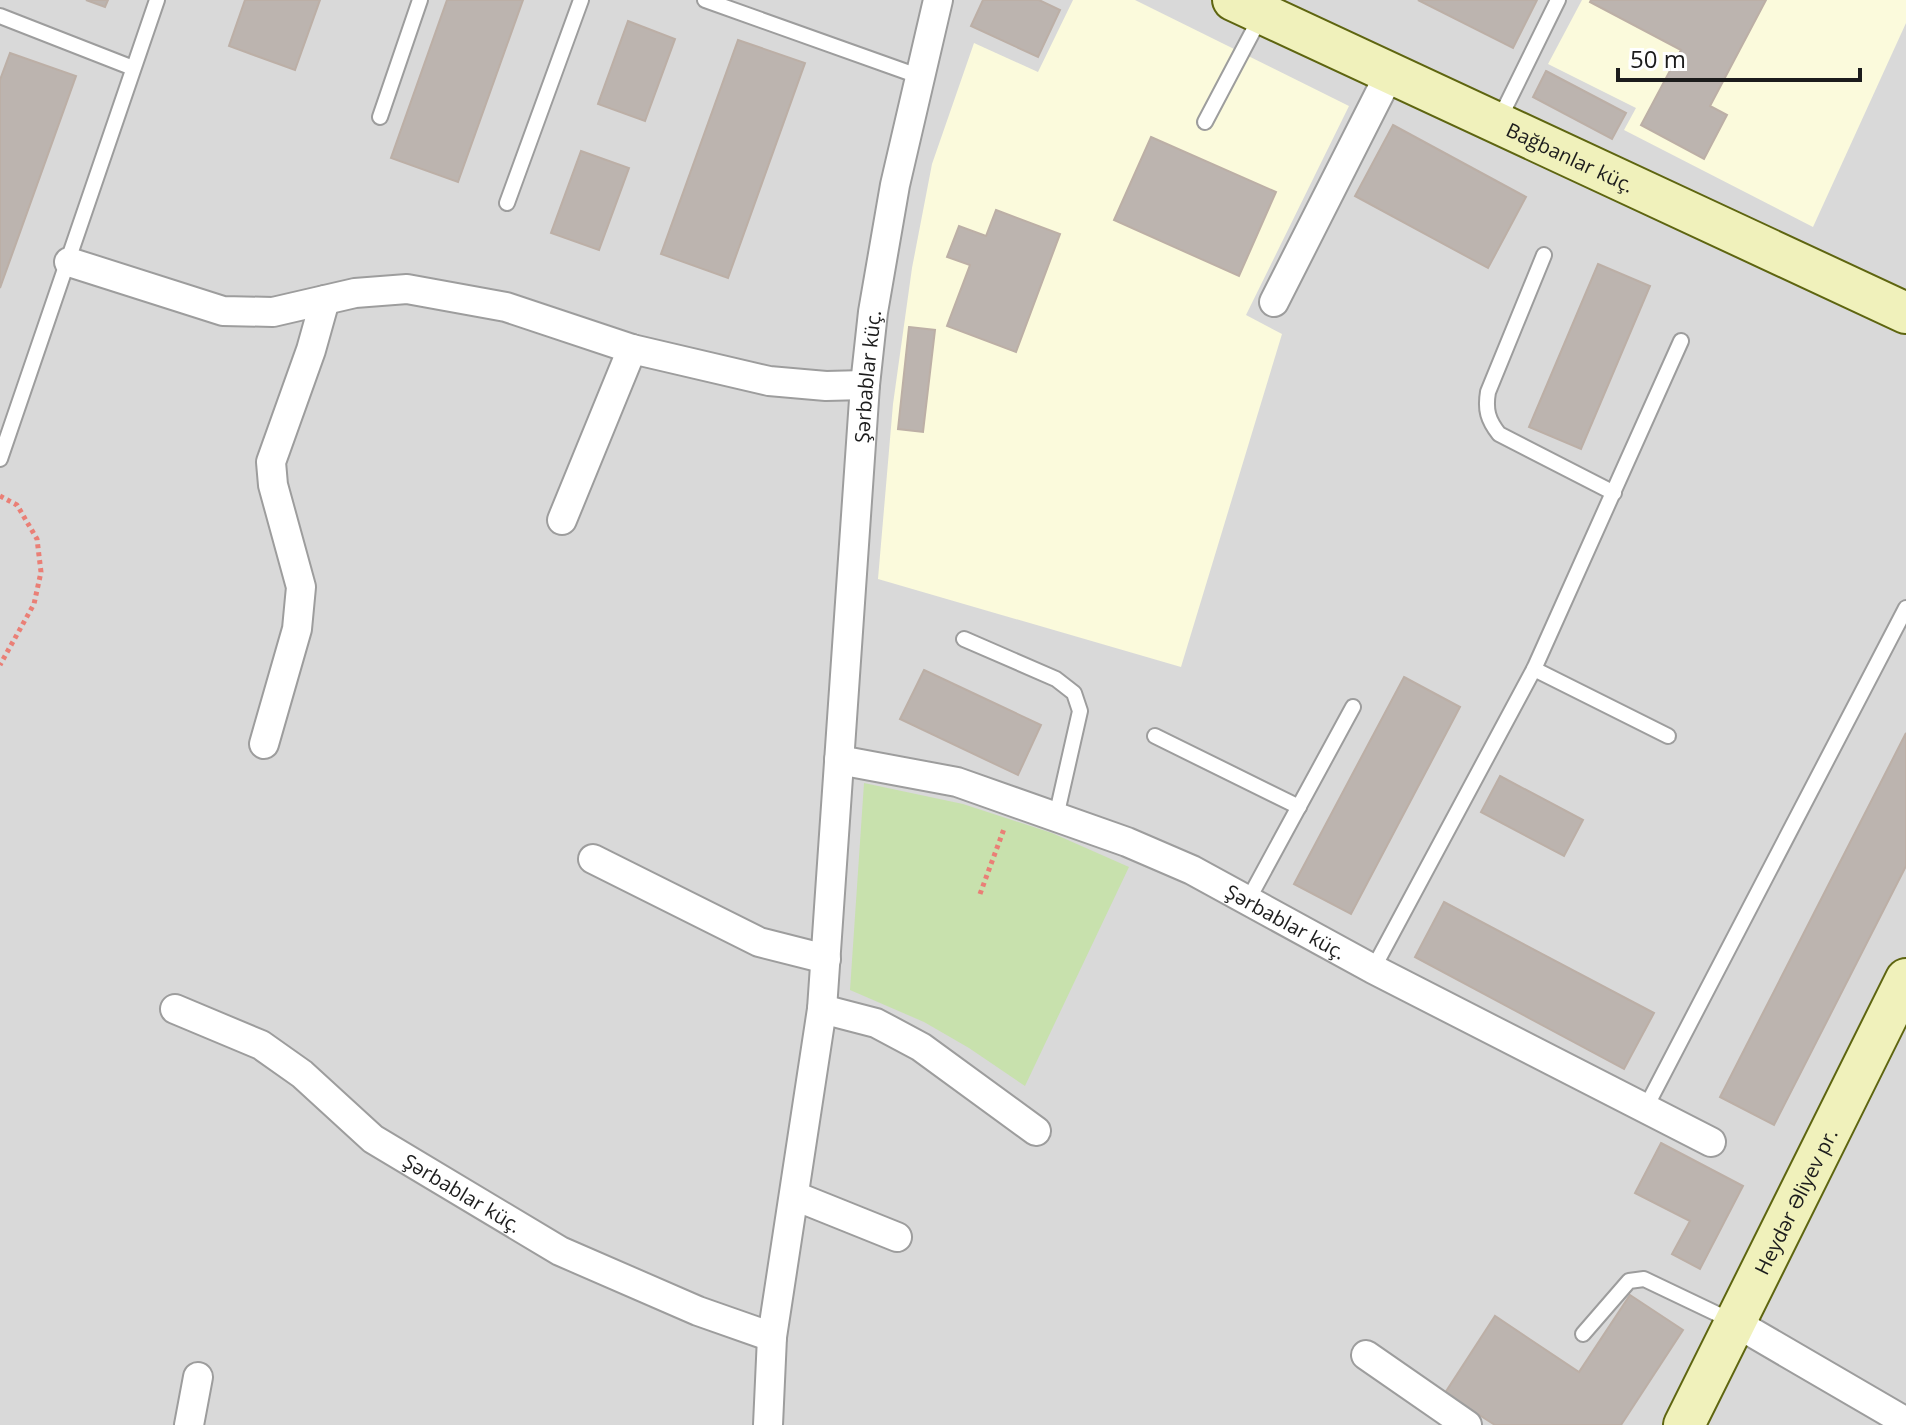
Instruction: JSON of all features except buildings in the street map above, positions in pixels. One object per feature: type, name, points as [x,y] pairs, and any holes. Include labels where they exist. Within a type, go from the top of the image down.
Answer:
[{"type":"street","name":"Şərbablar küç.","points":[[768,1425],[772,1337],[822,1009],[865,385],[873,312],[895,185],[938,0]]},
{"type":"street","name":"Bağbanlar küç.","points":[[1248,7],[1906,313]]},
{"type":"street","points":[[1274,302],[1390,73]]},
{"type":"street","points":[[69,262],[223,311],[273,312],[355,293],[407,289],[506,307],[632,349],[769,381],[826,386],[865,385]]},
{"type":"street","points":[[264,744],[297,629],[301,587],[273,485],[271,462],[311,350],[325,300]]},
{"type":"street","points":[[562,520],[632,349]]},
{"type":"street","name":"Şərbablar küç.","points":[[839,760],[957,782],[1127,842],[1192,870],[1373,969],[1711,1142]]},
{"type":"street","points":[[593,859],[759,942],[826,959]]},
{"type":"street","name":"Heydər Əliyev pr.","points":[[1684,1425],[1906,979]]},
{"type":"street","name":"Şərbablar küç.","points":[[175,1009],[261,1045],[302,1074],[373,1139],[560,1251],[698,1311],[772,1337]]},
{"type":"street","points":[[822,1009],[876,1023],[921,1047],[1036,1131]]},
{"type":"street","points":[[795,1196],[897,1237]]},
{"type":"street","points":[[1736,1323],[1906,1422]]},
{"type":"street","points":[[1366,1355],[1467,1425]]},
{"type":"street","points":[[189,1425],[198,1377]]},
{"type":"lane","points":[[0,459],[157,0]]},
{"type":"lane","points":[[380,117],[420,0]]},
{"type":"lane","points":[[507,203],[581,0]]},
{"type":"lane","points":[[705,0],[921,77]]},
{"type":"lane","points":[[1498,124],[1558,0]]},
{"type":"lane","points":[[1205,122],[1248,7]]},
{"type":"lane","points":[[0,16],[133,68]]},
{"type":"lane","points":[[1544,255],[1488,392],[1486,407],[1490,422],[1499,434],[1614,493]]},
{"type":"lane","points":[[1373,969],[1534,669],[1681,341]]},
{"type":"lane","points":[[1645,1109],[1906,608]]},
{"type":"lane","points":[[964,639],[1056,679],[1074,693],[1080,711],[1056,817]]},
{"type":"lane","points":[[1534,669],[1668,736]]},
{"type":"lane","points":[[1247,902],[1353,707]]},
{"type":"lane","points":[[1155,736],[1299,807]]},
{"type":"lane","points":[[1583,1334],[1629,1281],[1644,1279],[1736,1323]]},
{"type":"path","points":[[0,496],[17,505],[37,539],[41,572],[34,604],[0,665]]},
{"type":"path","points":[[980,894],[1014,802]]},
{"type":"shaded area","points":[[0,0],[1906,0],[1906,1425],[0,1425]]},
{"type":"shaded area","points":[[1073,0],[1135,0],[1349,106],[1246,315],[1282,334],[1181,667],[878,579],[893,404],[912,268],[932,164],[974,43],[1038,72]]},
{"type":"shaded area","points":[[1582,0],[1906,0],[1906,23],[1813,227],[1624,130],[1636,108],[1548,64]]},
{"type":"green space","points":[[864,783],[963,804],[1052,833],[1129,867],[1025,1086],[924,1022],[850,990]]}]
